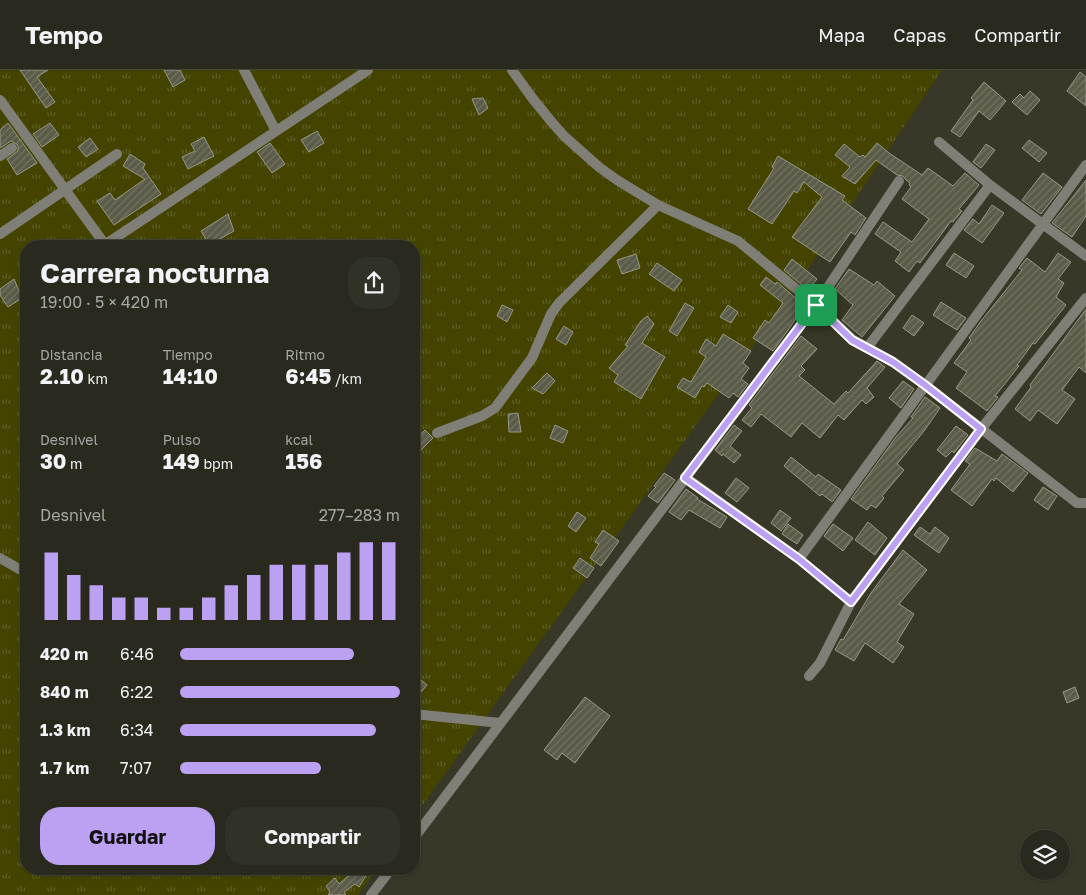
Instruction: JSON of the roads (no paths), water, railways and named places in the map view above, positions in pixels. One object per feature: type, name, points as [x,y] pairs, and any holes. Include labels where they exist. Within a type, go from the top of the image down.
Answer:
[{"type":"street","points":[[244,70],[276,131]]},
{"type":"street","points":[[113,240],[368,70]]},
{"type":"street","points":[[512,70],[532,99],[550,120],[585,154],[617,180],[658,205],[738,241],[816,305],[852,340],[893,362],[1078,503],[1086,504]]},
{"type":"street","points":[[0,100],[102,240]]},
{"type":"street","points":[[939,142],[990,185],[1086,256]]},
{"type":"street","points":[[0,156],[12,148]]},
{"type":"street","points":[[0,234],[117,154]]},
{"type":"street","points":[[799,559],[1086,165]]},
{"type":"street","points":[[420,830],[816,305],[899,181]]},
{"type":"street","points":[[867,348],[990,185]]},
{"type":"street","points":[[438,433],[482,416],[495,408],[532,358],[551,314],[559,303],[658,205]]},
{"type":"street","points":[[809,676],[820,662],[851,602],[981,429],[1086,298]]},
{"type":"street","points":[[685,478],[799,559],[851,602]]},
{"type":"street","points":[[0,558],[20,570]]},
{"type":"street","points":[[420,715],[500,723]]},
{"type":"street","points":[[371,895],[386,875]]}]
